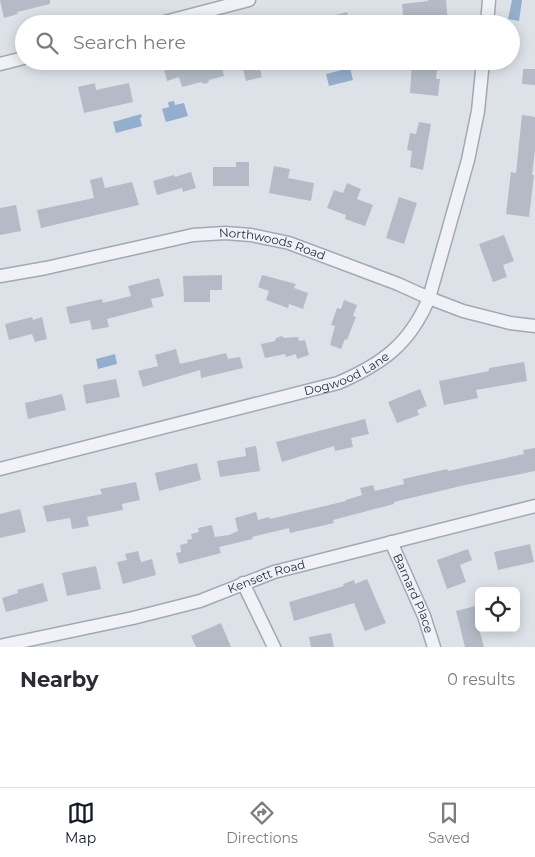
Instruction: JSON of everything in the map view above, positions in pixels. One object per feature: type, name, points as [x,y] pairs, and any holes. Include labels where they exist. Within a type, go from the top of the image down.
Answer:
[{"type":"street","points":[[192,15],[249,0]]},
{"type":"street","points":[[488,15],[489,0]]},
{"type":"street","points":[[0,64],[15,60]]},
{"type":"street","name":"Dogwood Lane","points":[[0,469],[338,383],[366,371],[393,351],[412,330],[422,314],[428,298],[468,160],[478,111],[482,70]]},
{"type":"street","name":"Northwoods Road","points":[[0,276],[46,268],[192,234],[226,233],[251,235],[289,243],[463,311],[496,320],[535,326]]},
{"type":"street","name":"Kensett Road","points":[[0,646],[133,618],[200,601],[274,572],[535,506]]},
{"type":"street","name":"Barnard Place","points":[[391,542],[424,616],[434,647]]},
{"type":"street","points":[[243,583],[274,647]]},
{"type":"water","points":[[512,0],[522,0],[520,15],[509,15]]},
{"type":"water","points":[[350,70],[353,80],[329,86],[326,74]]},
{"type":"water","points":[[174,101],[175,105],[184,103],[188,116],[166,122],[162,109],[169,107],[168,102]]},
{"type":"water","points":[[141,114],[142,126],[116,133],[113,122]]},
{"type":"water","points":[[115,354],[117,364],[98,369],[96,359]]},
{"type":"building","points":[[0,0],[50,0],[50,4],[17,12],[18,14],[4,18]]},
{"type":"building","points":[[446,0],[447,15],[403,15],[402,4]]},
{"type":"building","points":[[347,12],[348,15],[336,15]]},
{"type":"building","points":[[523,69],[535,69],[535,85],[522,84]]},
{"type":"building","points":[[164,70],[222,70],[224,76],[209,80],[208,83],[203,84],[201,82],[182,87],[179,77],[167,81]]},
{"type":"building","points":[[243,70],[260,70],[262,77],[246,81]]},
{"type":"building","points":[[411,70],[437,70],[436,79],[440,79],[438,96],[410,93]]},
{"type":"building","points":[[95,83],[96,90],[129,83],[133,102],[84,113],[78,87]]},
{"type":"building","points":[[522,115],[535,117],[535,150],[532,175],[534,175],[529,217],[506,214],[511,172],[516,173]]},
{"type":"building","points":[[419,122],[431,124],[423,170],[410,167],[412,151],[407,150],[410,133],[416,134]]},
{"type":"building","points":[[236,162],[249,162],[249,186],[213,186],[213,167],[236,167]]},
{"type":"building","points":[[274,166],[290,169],[288,178],[314,183],[311,201],[269,193]]},
{"type":"building","points":[[191,172],[196,188],[183,192],[182,188],[157,195],[153,181]]},
{"type":"building","points":[[102,177],[105,188],[132,182],[139,205],[41,228],[37,210],[94,198],[90,180]]},
{"type":"building","points":[[347,183],[361,189],[357,199],[373,205],[365,226],[345,219],[346,215],[327,208],[334,190],[343,193]]},
{"type":"building","points":[[399,197],[417,203],[404,244],[386,238]]},
{"type":"building","points":[[16,205],[21,231],[0,235],[0,208]]},
{"type":"building","points":[[504,235],[514,261],[503,265],[507,277],[493,282],[479,244]]},
{"type":"building","points":[[222,275],[222,290],[210,290],[210,302],[184,302],[183,276]]},
{"type":"building","points":[[262,275],[296,284],[294,288],[308,293],[303,309],[289,304],[288,308],[266,300],[269,291],[258,287]]},
{"type":"building","points":[[159,278],[164,296],[151,299],[153,307],[107,319],[109,327],[92,330],[90,320],[70,324],[66,307],[102,299],[103,303],[131,296],[128,286]]},
{"type":"building","points":[[344,300],[357,305],[353,316],[356,317],[347,340],[345,339],[341,349],[330,345],[335,326],[331,325],[337,308],[341,309]]},
{"type":"building","points":[[32,317],[33,320],[42,317],[47,339],[35,342],[32,334],[9,340],[5,324]]},
{"type":"building","points":[[282,336],[284,338],[298,337],[299,341],[305,340],[309,355],[297,359],[296,354],[286,357],[285,354],[265,358],[261,344],[275,341],[276,338]]},
{"type":"building","points":[[176,349],[180,364],[226,353],[228,359],[240,357],[243,368],[201,378],[200,370],[143,387],[138,371],[158,366],[155,355]]},
{"type":"building","points":[[524,362],[527,381],[476,390],[478,398],[444,405],[439,381],[489,371],[489,368]]},
{"type":"building","points":[[116,379],[120,397],[86,404],[83,385]]},
{"type":"building","points":[[420,389],[427,406],[417,410],[419,415],[397,423],[388,402]]},
{"type":"building","points":[[62,394],[66,410],[28,419],[25,403]]},
{"type":"building","points":[[365,419],[369,434],[351,438],[353,447],[335,451],[334,446],[282,462],[276,442]]},
{"type":"building","points":[[256,446],[260,471],[220,477],[217,461],[246,456],[245,448]]},
{"type":"building","points":[[535,448],[535,471],[394,502],[394,504],[333,520],[334,523],[290,533],[289,528],[252,537],[253,539],[219,547],[221,553],[179,564],[176,553],[181,552],[180,545],[188,543],[187,540],[192,539],[191,534],[199,532],[198,528],[212,525],[215,537],[229,535],[238,531],[235,518],[256,512],[258,520],[269,517],[270,519],[346,501],[362,495],[360,488],[373,485],[375,491],[404,484],[403,479],[524,454],[523,450]]},
{"type":"building","points":[[197,463],[201,480],[159,491],[155,473]]},
{"type":"building","points":[[136,482],[140,500],[122,504],[123,510],[87,517],[89,526],[72,529],[70,518],[47,522],[43,506],[102,494],[100,489]]},
{"type":"building","points":[[20,509],[26,532],[0,538],[0,514]]},
{"type":"building","points":[[530,544],[534,562],[498,570],[494,552]]},
{"type":"building","points":[[468,549],[472,560],[460,565],[466,582],[447,589],[437,560]]},
{"type":"building","points":[[138,551],[141,562],[152,559],[156,575],[123,584],[117,562],[127,560],[125,554]]},
{"type":"building","points":[[96,566],[101,589],[67,596],[62,573]]},
{"type":"building","points":[[367,579],[386,623],[365,631],[354,603],[294,621],[289,602],[344,586],[343,584],[354,580],[355,584]]},
{"type":"building","points":[[43,583],[48,601],[6,612],[2,598],[18,593],[17,590]]},
{"type":"building","points":[[475,606],[475,632],[480,632],[484,647],[465,647],[456,611]]},
{"type":"building","points":[[221,623],[231,647],[196,647],[191,636]]},
{"type":"building","points":[[331,633],[334,647],[311,647],[309,637]]}]
